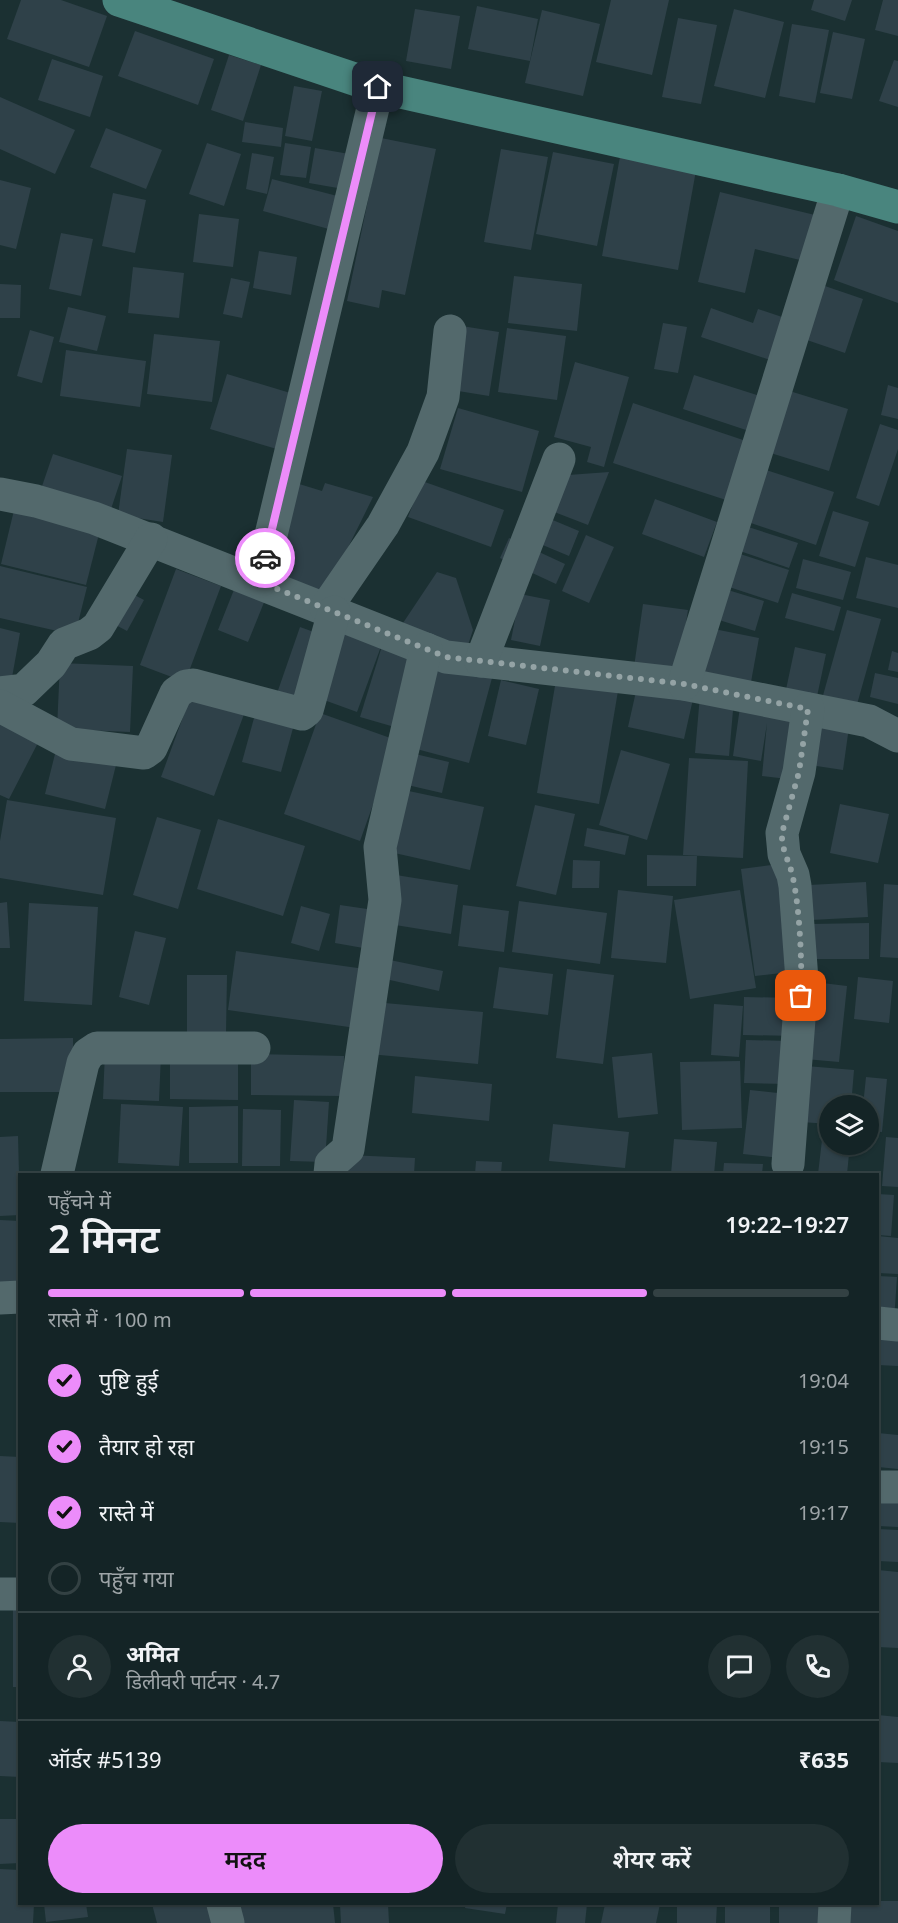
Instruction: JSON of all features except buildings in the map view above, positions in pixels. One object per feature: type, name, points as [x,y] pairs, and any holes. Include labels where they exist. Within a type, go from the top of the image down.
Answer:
[{"type":"main road","points":[[119,0],[378,87],[838,190],[898,207]]},
{"type":"street","points":[[260,582],[378,87]]},
{"type":"street","points":[[684,684],[838,190]]},
{"type":"street","points":[[0,706],[71,744],[138,753],[144,753],[151,748],[176,693],[186,686],[193,685],[302,714],[307,711],[330,610],[384,525],[423,452],[443,397],[450,331]]},
{"type":"street","points":[[481,661],[559,459]]},
{"type":"street","points":[[0,494],[36,501],[94,518],[446,657],[684,684],[869,721],[898,735]]},
{"type":"street","points":[[0,693],[24,690],[51,664],[64,644],[98,627],[151,540]]},
{"type":"street","points":[[330,1173],[331,1164],[348,1149],[385,900],[380,846],[426,649]]},
{"type":"street","points":[[789,1164],[802,980],[793,875],[781,843],[799,772],[808,709]]},
{"type":"street","points":[[57,1173],[83,1063],[88,1054],[97,1048],[254,1048]]},
{"type":"street","points":[[0,1298],[18,1297]]},
{"type":"street","points":[[879,1323],[898,1325]]},
{"type":"street","points":[[879,1487],[898,1487]]},
{"type":"street","points":[[0,1594],[18,1594]]},
{"type":"street","points":[[223,1905],[228,1923]]},
{"type":"street","points":[[834,1923],[835,1905]]},
{"type":"way so far","points":[[265,558],[260,582],[446,657],[684,684],[808,709],[799,772],[781,843],[795,886],[802,980],[801,996]]},
{"type":"route","points":[[265,558],[378,87]]}]
